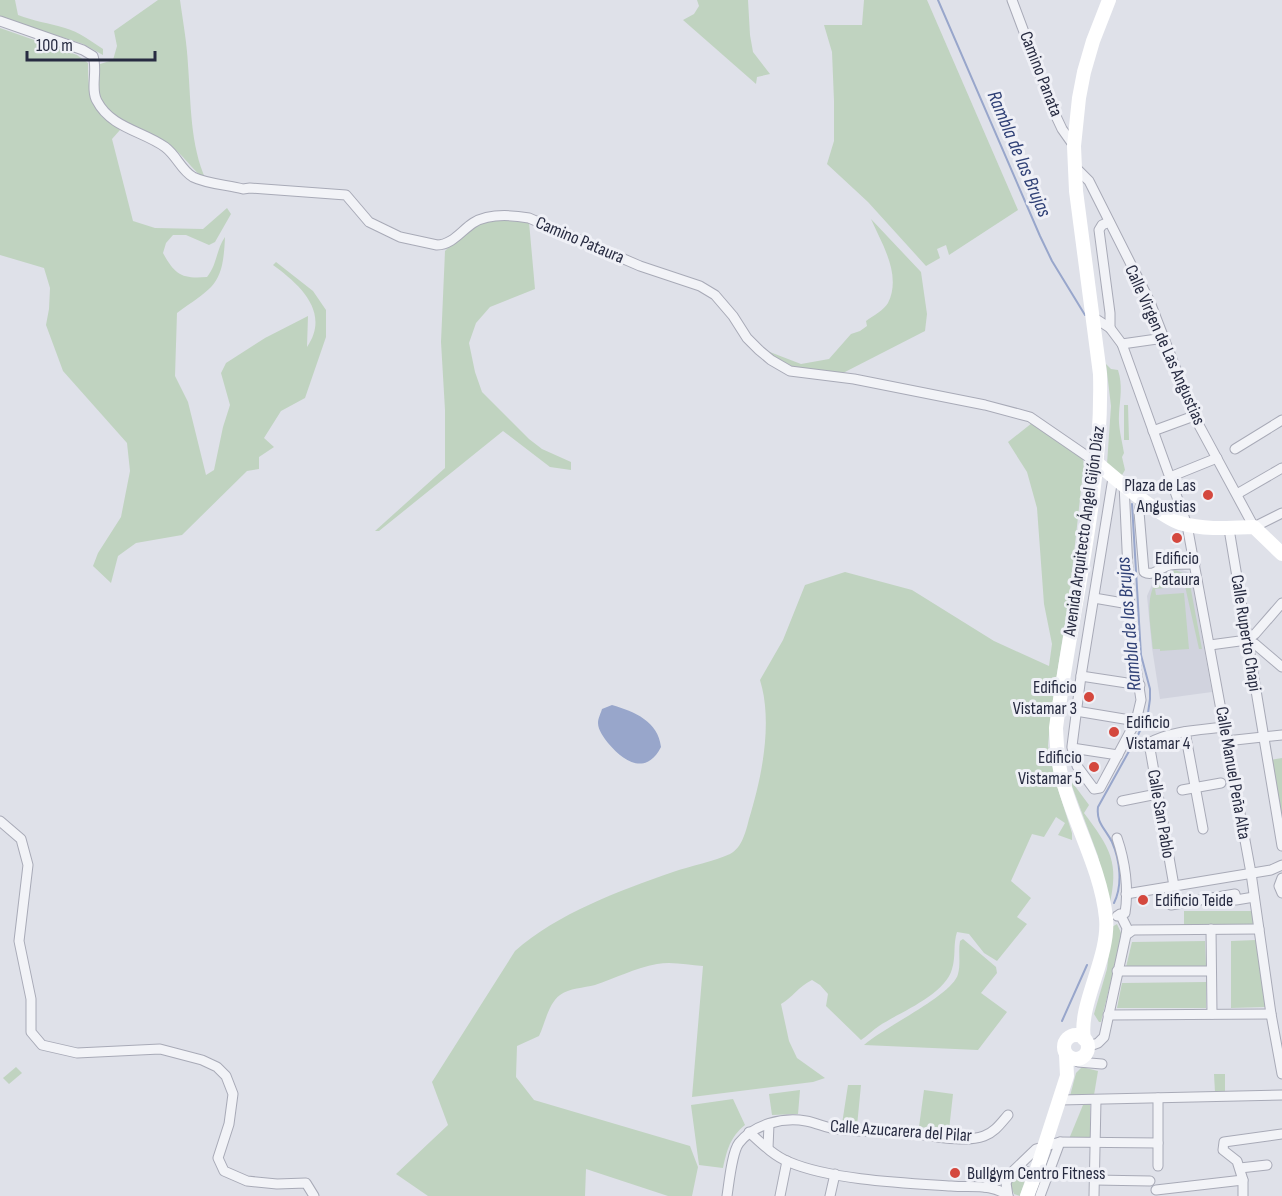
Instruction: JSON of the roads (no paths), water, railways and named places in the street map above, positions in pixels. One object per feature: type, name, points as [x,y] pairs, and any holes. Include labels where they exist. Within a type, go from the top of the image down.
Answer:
[{"type":"main road","name":"Avenida Arquitecto Ángel Gijón Díaz","points":[[1027,1196],[1067,1076],[1080,1049],[1084,1021],[1099,967],[1106,919],[1094,869],[1070,805],[1058,758],[1056,728],[1094,488],[1101,407],[1100,375],[1076,191],[1074,146],[1078,98],[1084,72],[1109,0]]},
{"type":"main road","name":"Camino Pataura","points":[[1097,463],[1170,519],[1187,525]]},
{"type":"main road","points":[[1094,488],[1102,479],[1119,481]]},
{"type":"main road","points":[[1187,525],[1229,529],[1254,527],[1282,554]]},
{"type":"street","name":"Camino Panata","points":[[1012,0],[1054,112],[1074,146]]},
{"type":"street","name":"Camino Pataura","points":[[0,21],[83,50],[93,56],[96,69],[95,98],[101,108],[112,120],[175,154],[184,171],[195,178],[243,189],[346,195],[369,222],[400,237],[443,245],[473,223],[484,218],[518,216],[530,218],[640,266],[700,286],[715,295],[753,344],[771,360],[790,370],[865,381],[985,405],[1030,417],[1097,463]]},
{"type":"street","name":"Calle Virgen de Las Angustias","points":[[1074,166],[1089,181],[1150,302],[1194,416],[1254,527]]},
{"type":"street","points":[[1076,191],[1082,186],[1089,186],[1093,190]]},
{"type":"street","points":[[1104,212],[1097,218],[1110,328]]},
{"type":"street","points":[[1099,230],[1102,225],[1109,222]]},
{"type":"street","points":[[1093,317],[1110,328]]},
{"type":"street","name":"Calle Manuel Peña Alta","points":[[1110,328],[1122,345],[1187,525],[1251,873],[1282,1074]]},
{"type":"street","points":[[1122,345],[1164,338]]},
{"type":"street","points":[[1154,431],[1194,416]]},
{"type":"street","points":[[1235,449],[1282,420]]},
{"type":"street","points":[[1170,477],[1217,458]]},
{"type":"street","points":[[1238,494],[1282,468]]},
{"type":"street","points":[[1119,481],[1132,645],[1142,700],[1136,721],[1118,755],[1100,788],[1094,789],[1077,766],[1073,752],[1076,711],[1094,598],[1119,481]]},
{"type":"street","points":[[1142,498],[1139,512],[1144,572],[1153,574],[1173,565],[1195,564]]},
{"type":"street","points":[[1254,527],[1282,513]]},
{"type":"street","name":"Calle Ruperto Chapi","points":[[1229,529],[1282,846]]},
{"type":"street","points":[[1094,598],[1129,604]]},
{"type":"street","points":[[1210,645],[1247,640],[1282,603]]},
{"type":"street","points":[[1274,612],[1282,619]]},
{"type":"street","points":[[1247,640],[1281,664]]},
{"type":"street","points":[[1081,676],[1140,685]]},
{"type":"street","points":[[1076,711],[1136,721]]},
{"type":"street","points":[[1203,829],[1185,732],[1224,727]]},
{"type":"street","name":"Calle San Pablo","points":[[1174,886],[1149,742],[1185,732]]},
{"type":"street","points":[[1226,741],[1282,735]]},
{"type":"street","points":[[1058,758],[1073,752],[1118,755]]},
{"type":"street","points":[[1182,790],[1221,783]]},
{"type":"street","points":[[1122,801],[1157,794]]},
{"type":"street","points":[[0,821],[21,839],[28,865],[19,941],[31,999],[30,1032],[42,1045],[77,1053],[159,1049],[202,1060],[217,1067],[226,1076],[233,1094],[229,1124],[218,1158],[224,1171],[247,1181],[277,1184],[306,1183],[314,1196]]},
{"type":"street","points":[[1106,919],[1125,913],[1123,860],[1117,838]]},
{"type":"street","points":[[1126,894],[1271,870],[1282,865]]},
{"type":"street","points":[[1282,878],[1279,886],[1282,893]]},
{"type":"street","points":[[1171,905],[1235,894],[1236,900],[1254,897]]},
{"type":"street","points":[[1080,1049],[1098,1043],[1104,1036],[1127,928],[1120,914]]},
{"type":"street","points":[[1211,929],[1212,1014]]},
{"type":"street","points":[[1126,935],[1132,930],[1259,929]]},
{"type":"street","points":[[1117,971],[1211,971]]},
{"type":"street","points":[[1108,1015],[1212,1014],[1275,1018]]},
{"type":"street","points":[[1080,1049],[1104,1064]]},
{"type":"street","points":[[1060,1100],[1282,1095]]},
{"type":"street","points":[[1158,1098],[1158,1166]]},
{"type":"street","points":[[1094,1196],[1096,1100]]},
{"type":"street","name":"Calle Azucarera del Pilar","points":[[748,1132],[784,1120],[806,1121],[834,1129],[899,1132],[962,1139],[984,1136],[999,1127],[1008,1114]]},
{"type":"street","points":[[768,1149],[769,1124]]},
{"type":"street","points":[[727,1196],[737,1145],[748,1132],[787,1161],[835,1174],[951,1186],[985,1186],[999,1189],[1008,1196]]},
{"type":"street","points":[[1243,1196],[1243,1180],[1238,1161],[1223,1150],[1224,1142],[1282,1134]]},
{"type":"street","points":[[1008,1196],[1006,1183],[1011,1173],[1036,1149],[1045,1145],[1060,1142],[1158,1143]]},
{"type":"street","points":[[1040,1196],[1060,1142]]},
{"type":"street","points":[[780,1196],[787,1161]]},
{"type":"street","points":[[1240,1168],[1267,1166]]},
{"type":"street","points":[[985,1186],[1011,1173],[1023,1170],[1035,1175]]},
{"type":"street","points":[[830,1196],[835,1174]]},
{"type":"street","points":[[1095,1180],[1153,1185],[1243,1180]]},
{"type":"water","points":[[612,705],[644,719],[655,730],[661,747],[649,761],[635,763],[628,760],[614,750],[603,736],[598,726],[599,717],[602,709]]},
{"type":"waterway","name":"Rambla de las Brujas","points":[[938,0],[1040,236],[1052,261],[1085,315]]},
{"type":"waterway","name":"Rambla de las Brujas","points":[[1114,903],[1119,888],[1119,864],[1112,842],[1100,821],[1098,807],[1138,735],[1148,713],[1150,699],[1150,689],[1141,655],[1132,504]]},
{"type":"waterway","name":"Rambla de las Brujas","points":[[1062,1021],[1087,965]]},
{"type":"place","name":"Plaza de Las Angustias","points":[[1208,495]]},
{"type":"place","name":"Edificio Pataura","points":[[1177,538]]},
{"type":"place","name":"Edificio Vistamar 3","points":[[1089,697]]},
{"type":"place","name":"Edificio Vistamar 4","points":[[1114,732]]},
{"type":"place","name":"Edificio Vistamar 5","points":[[1094,767]]},
{"type":"place","name":"Edificio Teide","points":[[1143,900]]},
{"type":"place","name":"Bullgym Centro Fitness","points":[[955,1173]]}]
